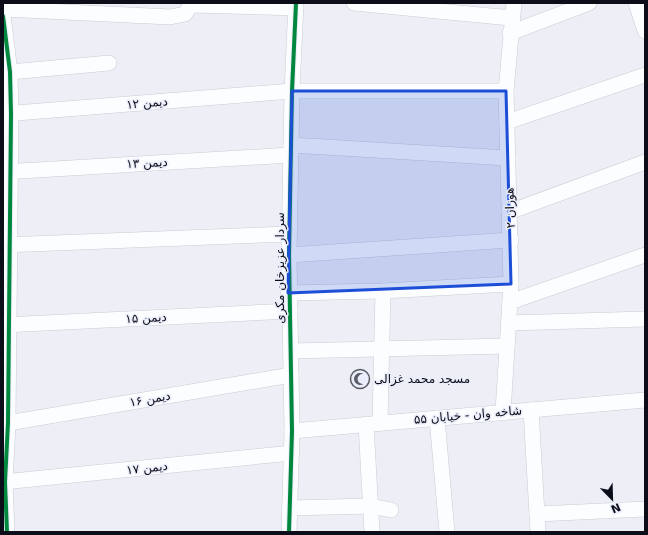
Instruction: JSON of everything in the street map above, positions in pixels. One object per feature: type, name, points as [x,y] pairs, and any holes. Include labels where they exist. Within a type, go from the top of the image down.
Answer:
[{"type":"street","points":[[3,9],[8,3]]},
{"type":"street","points":[[354,3],[512,18],[589,3]]},
{"type":"street","points":[[636,3],[645,31]]},
{"type":"street","points":[[3,9],[170,17],[185,14],[191,4],[296,5]]},
{"type":"street","name":"سردار عزیزخان مکری","points":[[290,532],[292,431],[290,311],[288,293],[292,91],[296,5]]},
{"type":"street","points":[[3,16],[10,72],[7,114],[5,403],[8,423],[4,482],[7,532]]},
{"type":"street","name":"هوزان ۲","points":[[502,412],[511,284],[506,91],[512,18]]},
{"type":"street","points":[[10,72],[109,63]]},
{"type":"street","points":[[507,122],[645,75]]},
{"type":"street","name":"دیمن ۱۲","points":[[7,114],[292,91],[506,91]]},
{"type":"street","name":"دیمن ۱۳","points":[[7,172],[291,150],[508,158]]},
{"type":"street","points":[[510,212],[645,162]]},
{"type":"street","points":[[7,245],[289,234]]},
{"type":"street","points":[[289,255],[511,240]]},
{"type":"street","points":[[510,302],[645,255]]},
{"type":"street","points":[[288,293],[383,291],[511,284]]},
{"type":"street","points":[[372,532],[370,506],[373,424],[382,348],[383,291]]},
{"type":"street","name":"دیمن ۱۵","points":[[6,325],[290,311]]},
{"type":"street","points":[[508,322],[645,319]]},
{"type":"street","points":[[291,351],[507,346]]},
{"type":"street","name":"دیمن ۱۶","points":[[8,423],[291,375]]},
{"type":"street","name":"شاخه وان - خیابان ۵۵","points":[[292,431],[645,400]]},
{"type":"street","points":[[531,410],[538,532]]},
{"type":"street","points":[[437,418],[447,532]]},
{"type":"street","name":"دیمن ۱۷","points":[[4,482],[292,453]]},
{"type":"street","points":[[290,508],[370,506],[391,510]]},
{"type":"street","points":[[537,514],[645,508]]},
{"type":"highlighted area","points":[[292,91],[506,91],[511,284],[288,293]]},
{"type":"cycle path","points":[[289,532],[292,431],[289,255],[292,91],[296,3]]},
{"type":"cycle path","points":[[3,16],[10,72],[11,114],[8,423],[5,482],[7,532]]},
{"type":"place","name":"مسجد محمد غزالی","points":[[360,379]]}]
